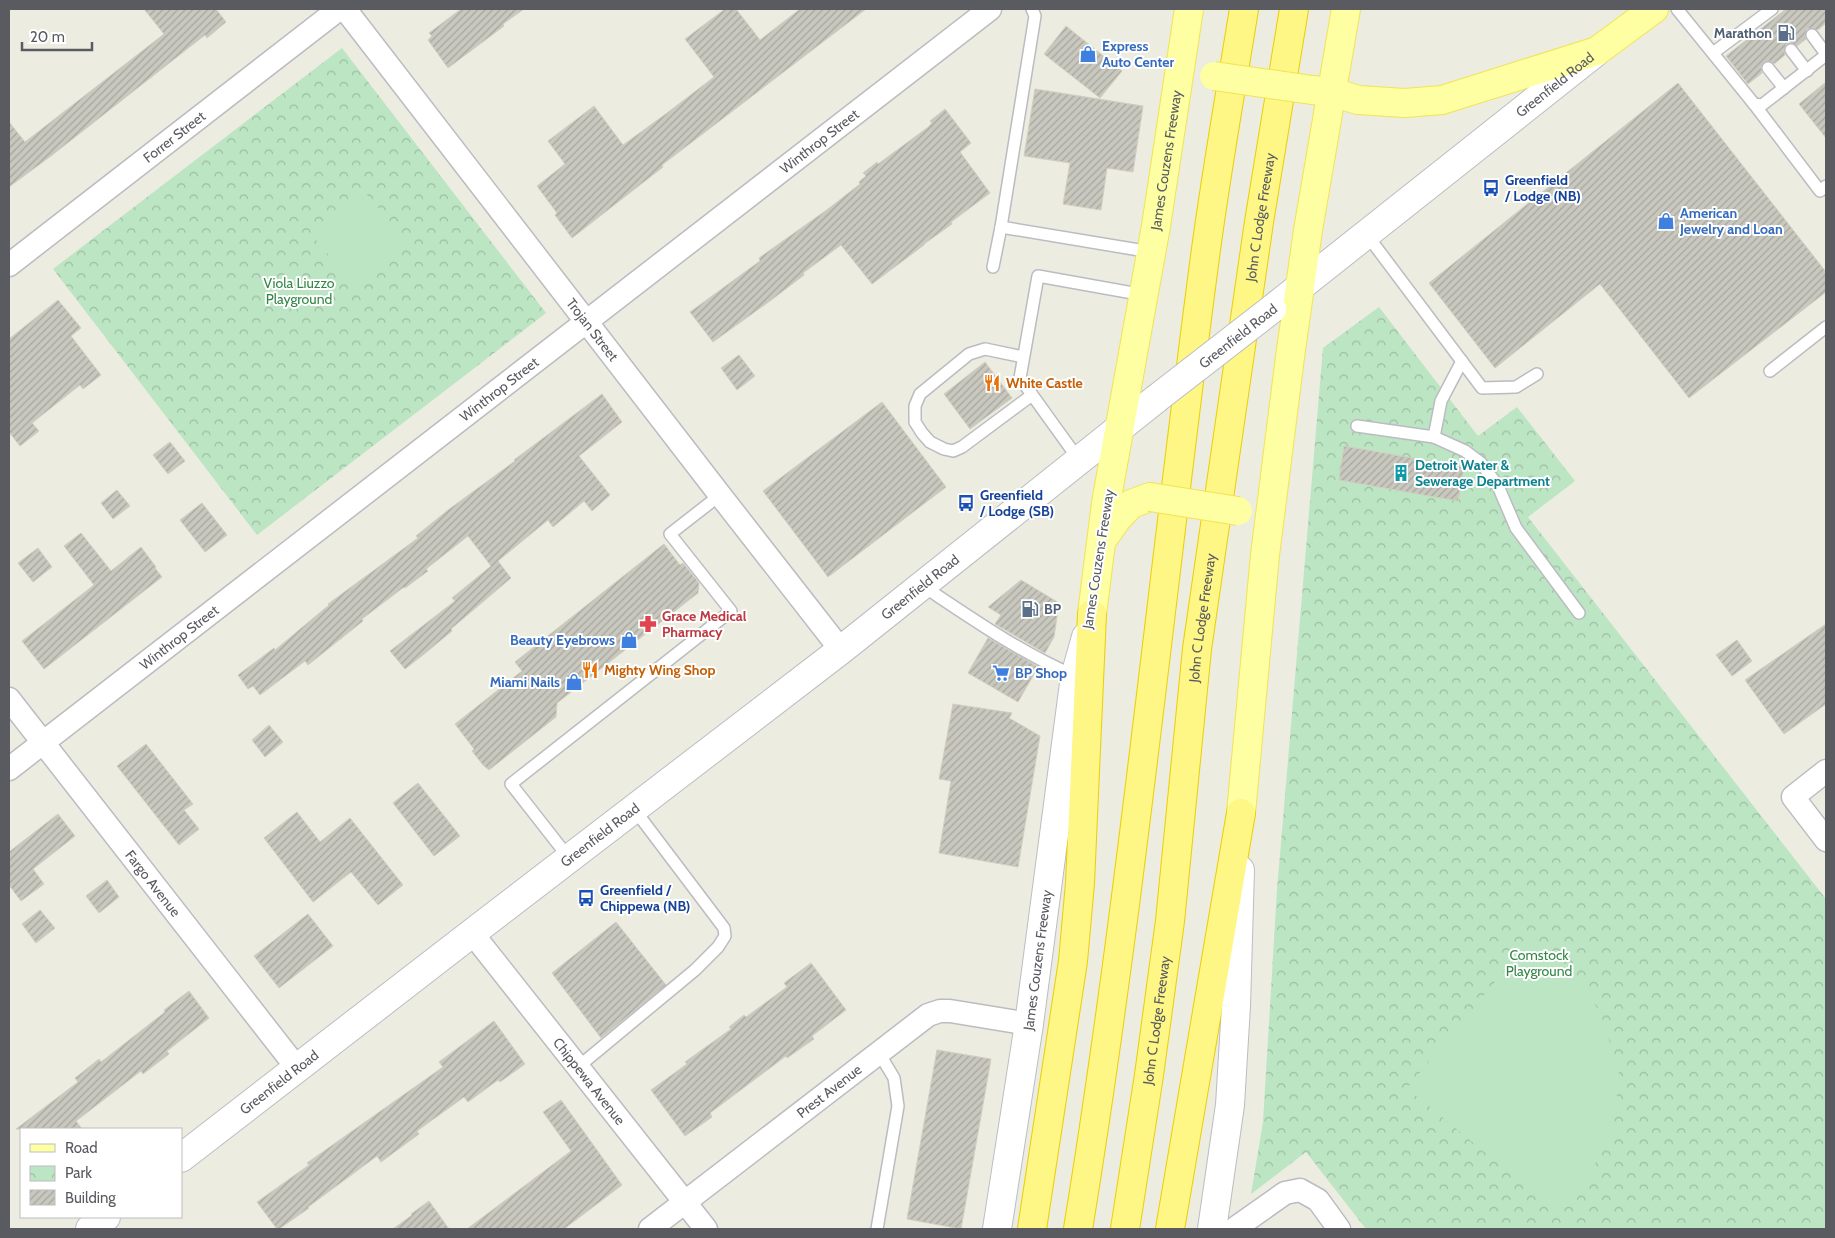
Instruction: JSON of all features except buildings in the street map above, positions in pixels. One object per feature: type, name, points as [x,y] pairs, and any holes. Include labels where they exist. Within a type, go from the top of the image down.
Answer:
[{"type":"highway","points":[[1078,1229],[1118,966],[1203,268],[1244,9]]},
{"type":"highway","name":"John C Lodge Freeway","points":[[1125,1229],[1170,921],[1198,649],[1259,222],[1294,9]]},
{"type":"highway","points":[[1032,1229],[1073,961],[1080,883],[1092,614]]},
{"type":"highway","points":[[1170,1229],[1241,813]]},
{"type":"main road","name":"James Couzens Freeway","points":[[997,1229],[1029,1024],[1075,676],[1092,614],[1103,539],[1106,503],[1144,295],[1189,9]]},
{"type":"main road","points":[[1212,1229],[1230,1105],[1236,1006],[1241,813],[1265,555],[1300,288],[1322,91],[1346,9]]},
{"type":"main road","name":"Greenfield Road","points":[[182,1157],[472,932],[842,650],[1119,428],[1300,288],[1597,51],[1654,9]]},
{"type":"main road","points":[[1174,101],[1196,81],[1214,76],[1322,91],[1358,100],[1405,103],[1442,100],[1597,51]]},
{"type":"main road","points":[[1103,539],[1116,519],[1131,504],[1150,496],[1238,511],[1249,520],[1258,535],[1265,555]]},
{"type":"main road","points":[[90,1229],[105,1218]]},
{"type":"street","name":"Forrer Street","points":[[9,265],[339,9]]},
{"type":"street","name":"Trojan Street","points":[[345,9],[842,650]]},
{"type":"street","name":"Winthrop Street","points":[[9,769],[990,9]]},
{"type":"street","name":"Fargo Avenue","points":[[9,699],[297,1068]]},
{"type":"street","points":[[1826,771],[1793,797],[1826,840]]},
{"type":"street","name":"Chippewa Avenue","points":[[472,932],[706,1229]]},
{"type":"street","name":"Prest Avenue","points":[[650,1229],[928,1015],[940,1011],[950,1011],[1029,1024]]},
{"type":"street","points":[[1234,1229],[1286,1193],[1300,1190],[1318,1200],[1339,1229]]},
{"type":"lane","points":[[993,267],[1035,16],[1032,9]]},
{"type":"lane","points":[[1677,9],[1754,104],[1820,191],[1826,186]]},
{"type":"lane","points":[[1713,53],[1744,36],[1768,15]]},
{"type":"lane","points":[[1754,104],[1762,105],[1826,55],[1812,35]]},
{"type":"lane","points":[[1791,50],[1806,71]]},
{"type":"lane","points":[[1768,68],[1784,88]]},
{"type":"lane","points":[[1001,227],[1151,252]]},
{"type":"lane","points":[[1367,235],[1482,388],[1516,387],[1537,374]]},
{"type":"lane","points":[[1079,460],[1020,378],[1038,276],[1144,295]]},
{"type":"lane","points":[[1770,372],[1826,327]]},
{"type":"lane","points":[[1023,357],[985,349],[969,354],[920,394],[915,406],[915,422],[930,442],[953,451],[962,447],[1032,395]]},
{"type":"lane","points":[[1434,436],[1441,400],[1462,361]]},
{"type":"lane","points":[[1357,426],[1434,436],[1465,451],[1481,463],[1498,486],[1516,528],[1579,613]]},
{"type":"lane","points":[[569,858],[511,784],[731,611],[670,534],[720,495]]},
{"type":"lane","points":[[923,586],[976,621],[1054,667],[1075,676]]},
{"type":"lane","points":[[578,1067],[696,970],[718,947],[725,936],[724,928],[634,809]]},
{"type":"lane","points":[[877,1229],[898,1106],[894,1078],[879,1053]]},
{"type":"green space","name":"Viola Liuzzo Playground","points":[[342,48],[546,313],[257,535],[53,269]]},
{"type":"green space","points":[[362,189],[410,245],[358,289],[310,233]]},
{"type":"green space","name":"Comstock Playground","points":[[1379,307],[1478,436],[1517,407],[1575,481],[1528,517],[1826,899],[1826,1229],[1366,1229],[1306,1152],[1251,1194],[1263,1122],[1277,890],[1323,348]]},
{"type":"green space","points":[[1533,936],[1570,969],[1600,1012],[1619,1071],[1614,1127],[1588,1177],[1558,1213],[1407,1088]]},
{"type":"place","name":"Marathon","points":[[1786,33]]},
{"type":"place","name":"Express Auto Center","points":[[1088,54]]},
{"type":"place","name":"Greenfield / Lodge (NB)","points":[[1491,188]]},
{"type":"place","name":"American Jewelry and Loan","points":[[1666,221]]},
{"type":"place","name":"White Castle","points":[[992,383]]},
{"type":"place","name":"Detroit Water & Sewerage Department","points":[[1401,473]]},
{"type":"place","name":"Greenfield / Lodge (SB)","points":[[966,503]]},
{"type":"place","name":"BP","points":[[1030,609]]},
{"type":"place","name":"Grace Medical Pharmacy","points":[[648,624]]},
{"type":"place","name":"Beauty Eyebrows","points":[[629,640]]},
{"type":"place","name":"Mighty Wing Shop","points":[[590,670]]},
{"type":"place","name":"BP Shop","points":[[1001,673]]},
{"type":"place","name":"Miami Nails","points":[[574,682]]},
{"type":"place","name":"Greenfield / Chippewa (NB)","points":[[586,898]]}]
